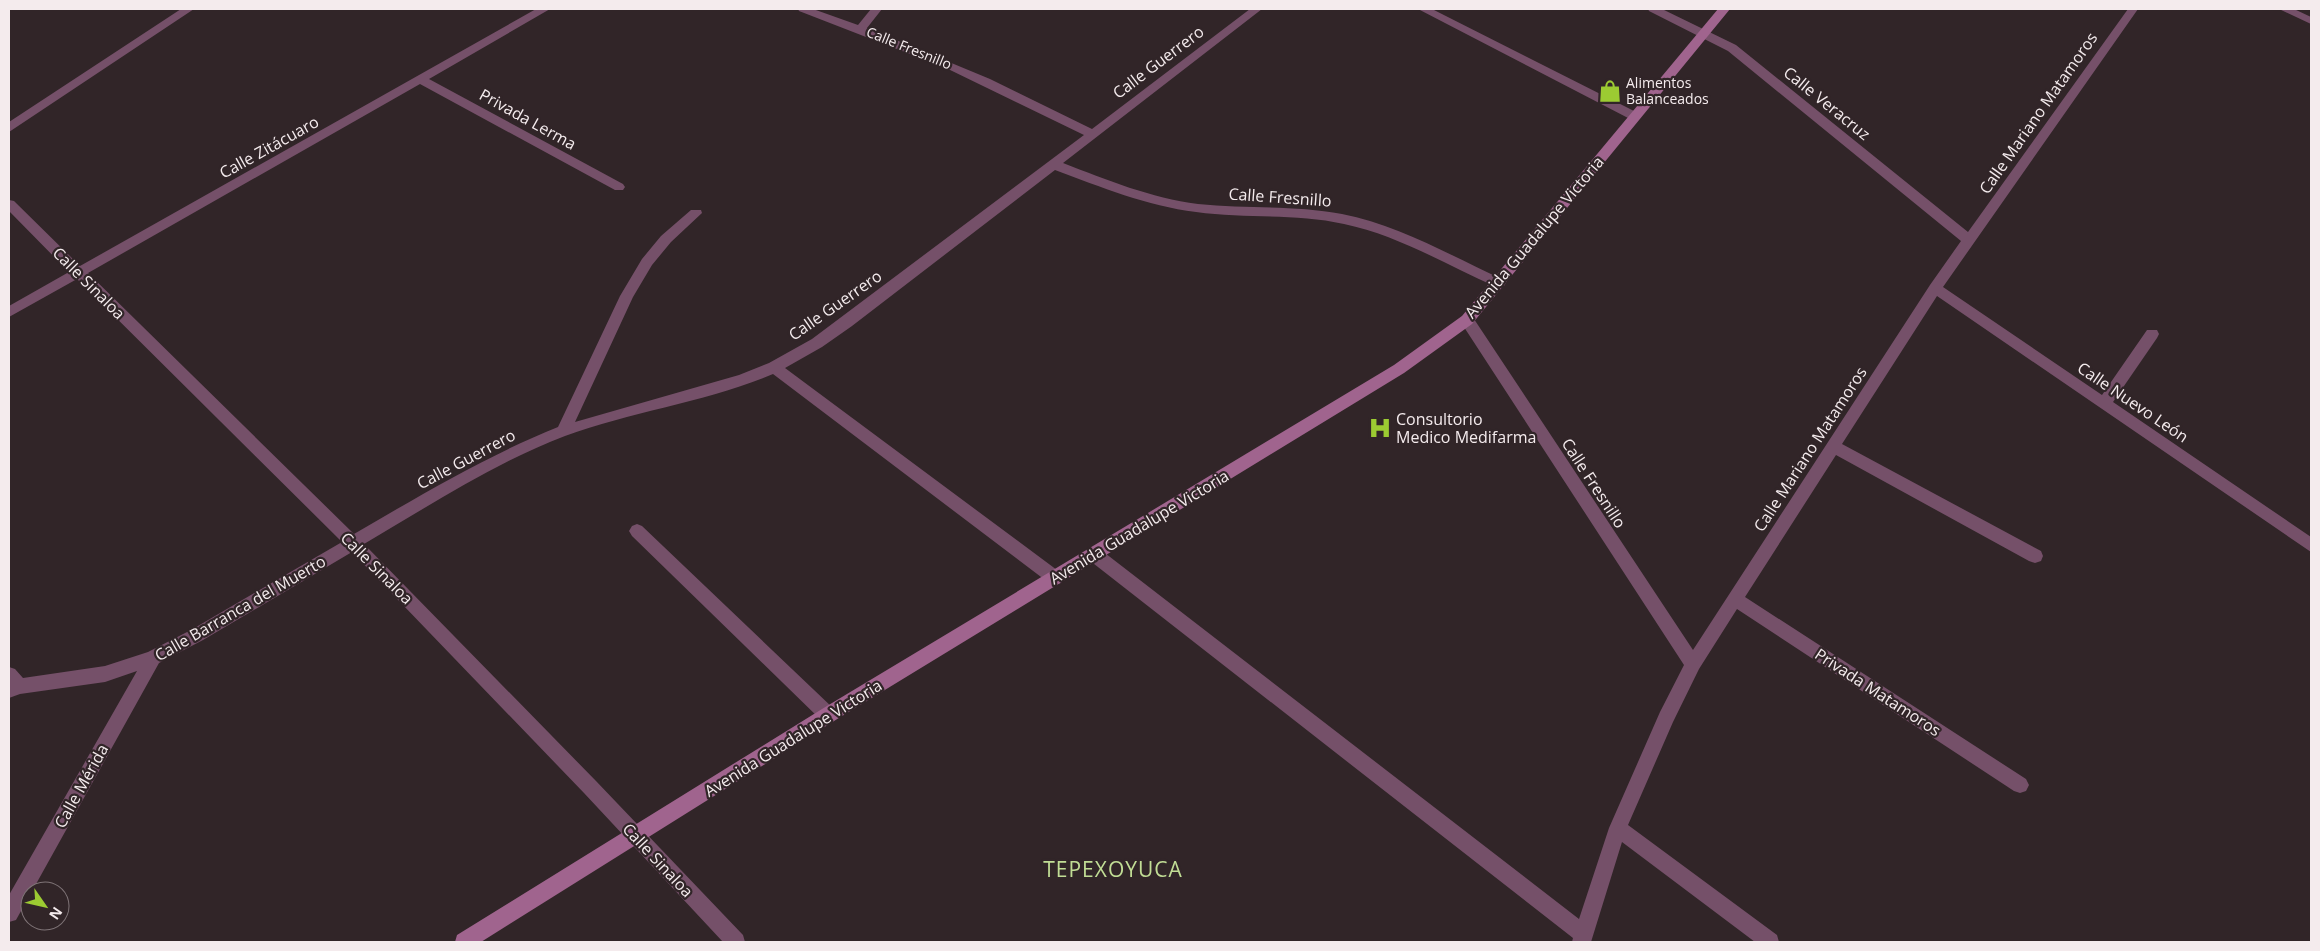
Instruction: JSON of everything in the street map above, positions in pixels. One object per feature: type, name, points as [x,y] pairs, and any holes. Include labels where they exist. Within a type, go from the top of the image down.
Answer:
[{"type":"main road","name":"Avenida Guadalupe Victoria","points":[[464,942],[828,715],[1095,555],[1399,369],[1467,320],[1724,9]]},
{"type":"street","points":[[9,128],[188,9]]},
{"type":"street","name":"Calle Zitácuaro","points":[[9,312],[422,80],[544,9]]},
{"type":"street","name":"Calle Fresnillo","points":[[803,9],[860,29],[993,83],[1092,134]]},
{"type":"street","points":[[860,29],[877,9]]},
{"type":"street","name":"Calle Guerrero","points":[[353,543],[460,480],[522,448],[563,431],[743,380],[774,367],[817,343],[1257,9]]},
{"type":"street","points":[[1424,9],[1634,116]]},
{"type":"street","name":"Calle Veracruz","points":[[1653,9],[1705,32],[1732,48],[1969,240]]},
{"type":"street","name":"Calle Mariano Matamoros","points":[[1583,939],[1618,828],[1666,718],[1693,664],[1935,288],[2133,9]]},
{"type":"street","points":[[2285,9],[2311,21]]},
{"type":"street","name":"Privada Lerma","points":[[422,80],[619,187]]},
{"type":"street","name":"Calle Fresnillo","points":[[1052,164],[1130,194],[1162,202],[1238,212],[1322,215],[1362,224],[1402,239],[1499,283]]},
{"type":"street","name":"Calle Sinaloa","points":[[9,204],[353,543],[736,942]]},
{"type":"street","points":[[563,431],[628,296],[647,262],[666,240],[696,213]]},
{"type":"street","name":"Calle Nuevo León","points":[[1935,288],[2311,545]]},
{"type":"street","name":"Calle Fresnillo","points":[[1467,320],[1693,664]]},
{"type":"street","points":[[2104,403],[2152,334]]},
{"type":"street","points":[[774,367],[1054,578]]},
{"type":"street","points":[[1833,446],[2035,556]]},
{"type":"street","points":[[637,531],[828,715]]},
{"type":"street","name":"Calle Barranca del Muerto","points":[[13,683],[104,674],[153,658],[197,635],[353,543]]},
{"type":"street","points":[[1095,555],[1583,939]]},
{"type":"street","name":"Privada Matamoros","points":[[1735,599],[2020,785]]},
{"type":"street","name":"Calle Mérida","points":[[9,913],[153,658]]},
{"type":"street","points":[[1618,828],[1770,942]]},
{"type":"place","name":"Alimentos Balanceados","points":[[1610,91]]},
{"type":"place","name":"Consultorio Medico Medifarma","points":[[1380,428]]},
{"type":"district","name":"TEPEXOYUCA","points":[[1113,870]]}]
